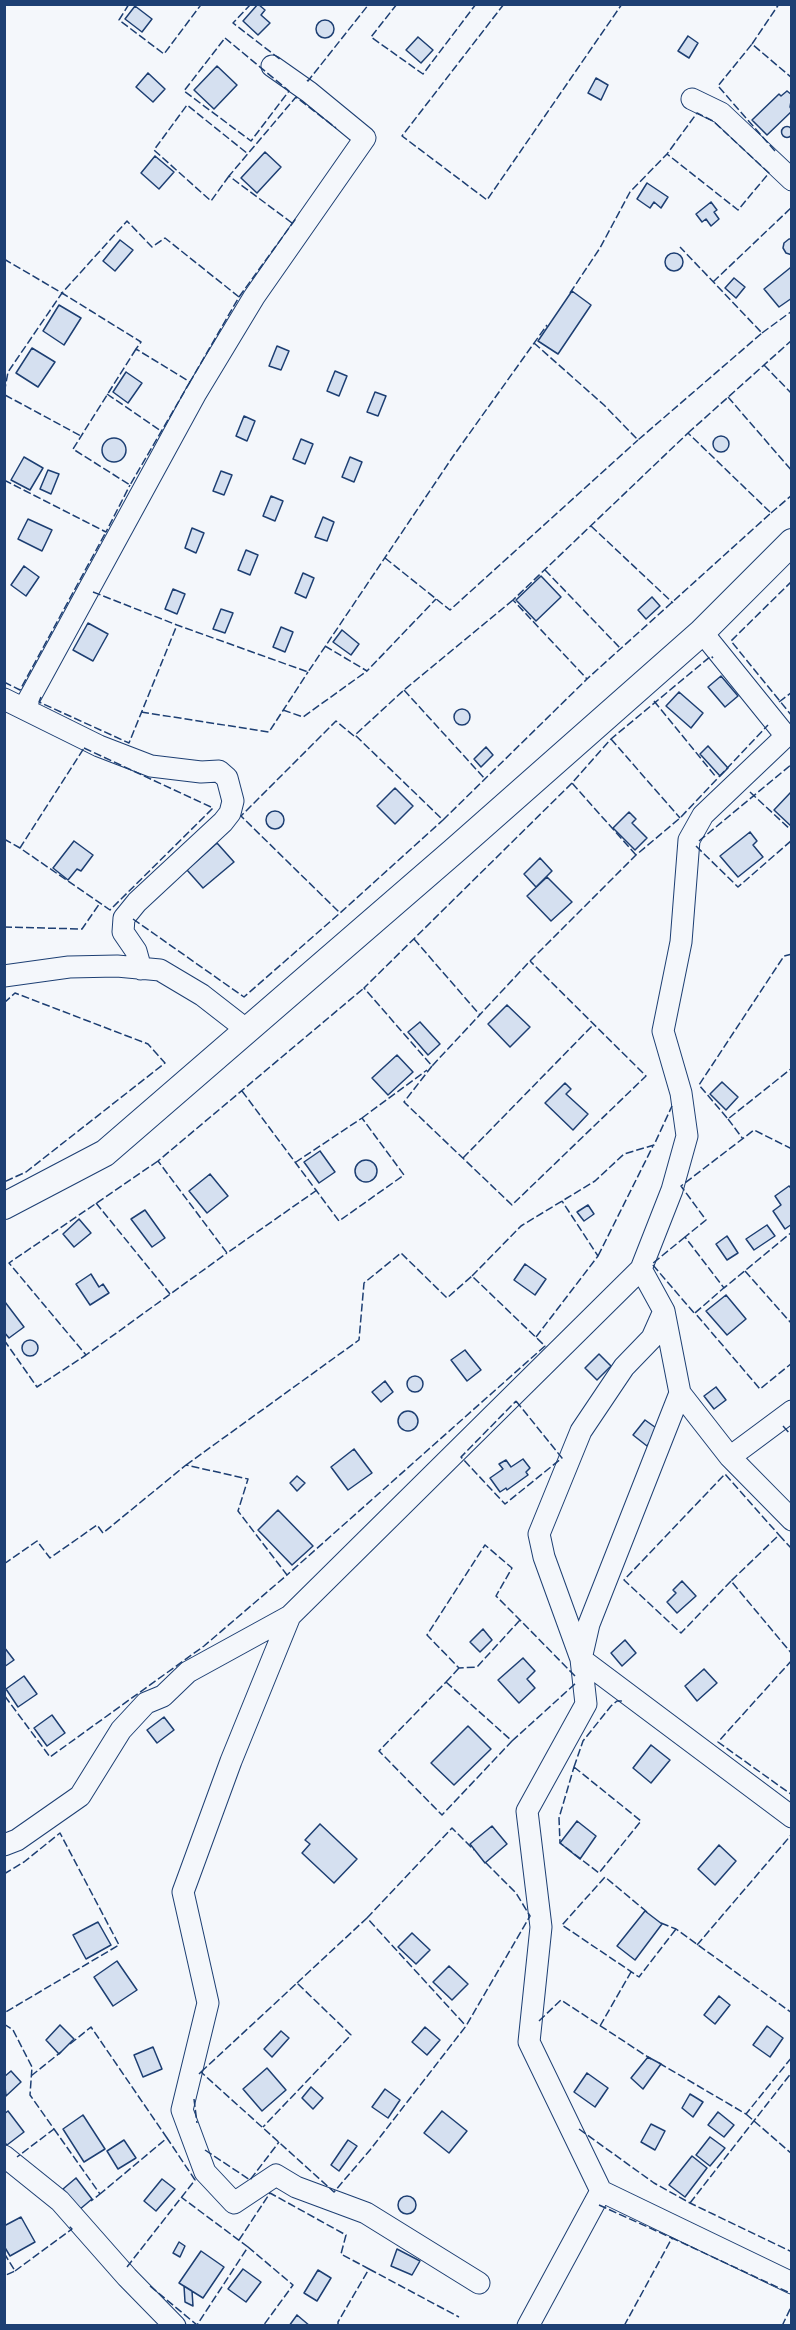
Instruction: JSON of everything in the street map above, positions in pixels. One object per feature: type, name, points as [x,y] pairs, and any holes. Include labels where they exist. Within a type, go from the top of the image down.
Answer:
[{"type":"main road","points":[[4,1206],[105,1153],[702,632],[792,542]]},
{"type":"street","points":[[24,708],[196,393],[248,306],[365,138],[309,92],[272,66]]},
{"type":"street","points":[[692,99],[721,113],[792,180]]},
{"type":"street","points":[[4,1845],[17,1840],[80,1796],[121,1730],[146,1703],[163,1696],[188,1672],[290,1616],[641,1269],[672,1190],[687,1136],[681,1093],[663,1031],[681,942],[689,840],[704,815],[786,736],[702,632]]},
{"type":"street","points":[[4,699],[99,746],[151,766],[201,772],[219,771],[226,778],[233,801],[230,813],[124,918],[123,932],[136,951],[141,969]]},
{"type":"street","points":[[4,976],[69,967],[117,966],[160,970],[202,995],[247,1030]]},
{"type":"street","points":[[641,1269],[664,1311],[680,1393],[730,1456],[792,1520]]},
{"type":"street","points":[[664,1311],[652,1338],[624,1366],[581,1431],[539,1534],[544,1557],[581,1659],[586,1704],[527,1811],[541,1928],[529,2042],[601,2191],[792,2283]]},
{"type":"street","points":[[581,1659],[589,1624],[680,1393]]},
{"type":"street","points":[[730,1456],[792,1411]]},
{"type":"street","points":[[290,1616],[231,1761],[183,1892],[208,2003],[182,2110],[205,2172],[234,2202],[276,2175],[296,2187],[366,2213],[479,2283]]},
{"type":"street","points":[[581,1659],[792,1817]]},
{"type":"street","points":[[4,2156],[60,2201],[127,2277],[175,2325]]},
{"type":"street","points":[[528,2325],[601,2191]]},
{"type":"building","points":[[258,4],[265,10],[261,15],[270,23],[258,35],[243,21]]},
{"type":"building","points":[[135,6],[152,19],[142,32],[125,19]]},
{"type":"building","points":[[325,20],[331,23],[334,29],[331,35],[325,38],[319,35],[316,29],[319,23]]},
{"type":"building","points":[[688,36],[698,43],[689,58],[678,51]]},
{"type":"building","points":[[418,37],[433,50],[421,63],[406,50]]},
{"type":"building","points":[[217,66],[237,85],[214,109],[194,90]]},
{"type":"building","points":[[148,73],[165,89],[153,102],[136,87]]},
{"type":"building","points":[[596,78],[608,85],[601,100],[588,93]]},
{"type":"building","points":[[787,91],[792,95],[790,107],[792,111],[767,135],[752,120],[779,94],[781,96]]},
{"type":"building","points":[[787,126],[793,132],[787,138],[781,132]]},
{"type":"building","points":[[265,152],[281,167],[257,193],[241,178]]},
{"type":"building","points":[[155,156],[174,172],[159,189],[141,173]]},
{"type":"building","points":[[647,183],[668,197],[661,208],[654,202],[650,208],[637,199]]},
{"type":"building","points":[[711,202],[717,210],[714,212],[719,219],[711,226],[706,219],[702,222],[696,214]]},
{"type":"building","points":[[792,239],[792,255],[786,253],[783,248],[784,243]]},
{"type":"building","points":[[120,240],[133,250],[115,271],[103,261]]},
{"type":"building","points":[[670,253],[678,253],[683,258],[681,269],[670,271],[665,266],[665,258]]},
{"type":"building","points":[[790,268],[792,270],[792,298],[779,307],[764,289]]},
{"type":"building","points":[[734,278],[745,287],[736,298],[725,288]]},
{"type":"building","points":[[572,291],[591,305],[558,354],[538,341]]},
{"type":"building","points":[[59,305],[81,318],[64,345],[43,331]]},
{"type":"building","points":[[277,346],[289,351],[281,370],[269,366]]},
{"type":"building","points":[[32,348],[55,362],[38,387],[16,373]]},
{"type":"building","points":[[335,371],[347,376],[339,396],[327,391]]},
{"type":"building","points":[[126,372],[142,383],[128,403],[113,392]]},
{"type":"building","points":[[375,392],[386,396],[378,416],[367,412]]},
{"type":"building","points":[[244,416],[255,421],[247,441],[236,436]]},
{"type":"building","points":[[721,436],[729,444],[721,452],[713,444]]},
{"type":"building","points":[[114,438],[123,441],[126,450],[123,459],[114,462],[105,459],[102,450],[105,441]]},
{"type":"building","points":[[301,439],[313,444],[305,464],[293,459]]},
{"type":"building","points":[[24,457],[43,468],[30,490],[11,480]]},
{"type":"building","points":[[350,457],[362,462],[354,482],[342,477]]},
{"type":"building","points":[[48,470],[59,474],[51,494],[40,489]]},
{"type":"building","points":[[221,471],[232,475],[224,495],[213,491]]},
{"type":"building","points":[[271,496],[283,501],[275,521],[263,516]]},
{"type":"building","points":[[323,517],[334,522],[327,541],[315,537]]},
{"type":"building","points":[[28,519],[52,530],[42,551],[18,539]]},
{"type":"building","points":[[192,528],[204,533],[196,553],[185,548]]},
{"type":"building","points":[[246,550],[258,555],[250,575],[238,570]]},
{"type":"building","points":[[24,566],[39,577],[26,596],[11,585]]},
{"type":"building","points":[[303,573],[314,578],[306,598],[295,593]]},
{"type":"building","points":[[541,576],[561,597],[536,621],[516,600]]},
{"type":"building","points":[[173,589],[185,594],[177,614],[165,609]]},
{"type":"building","points":[[652,597],[660,606],[646,619],[638,610]]},
{"type":"building","points":[[221,609],[233,613],[225,633],[213,629]]},
{"type":"building","points":[[88,623],[108,634],[93,661],[73,650]]},
{"type":"building","points":[[281,627],[293,632],[285,652],[273,647]]},
{"type":"building","points":[[342,630],[359,644],[351,655],[333,642]]},
{"type":"building","points":[[721,676],[738,696],[725,707],[708,687]]},
{"type":"building","points":[[679,692],[703,713],[691,728],[666,706]]},
{"type":"building","points":[[459,709],[465,709],[470,717],[468,723],[459,725],[454,720],[454,714]]},
{"type":"building","points":[[708,746],[728,768],[720,776],[700,754]]},
{"type":"building","points":[[486,747],[493,755],[481,767],[474,759]]},
{"type":"building","points":[[395,788],[413,806],[395,824],[377,806]]},
{"type":"building","points":[[792,793],[792,827],[774,810]]},
{"type":"building","points":[[275,811],[281,814],[284,820],[281,826],[275,829],[269,826],[266,820],[269,814]]},
{"type":"building","points":[[629,812],[636,819],[632,823],[647,838],[635,850],[613,828]]},
{"type":"building","points":[[750,832],[757,841],[753,845],[763,857],[738,877],[720,856]]},
{"type":"building","points":[[74,841],[93,855],[81,871],[77,869],[68,880],[53,868]]},
{"type":"building","points":[[217,843],[234,862],[203,888],[187,870]]},
{"type":"building","points":[[540,858],[552,871],[536,887],[524,874]]},
{"type":"building","points":[[547,877],[572,902],[551,921],[527,896]]},
{"type":"building","points":[[507,1005],[530,1027],[510,1047],[488,1024]]},
{"type":"building","points":[[420,1022],[440,1044],[428,1055],[408,1032]]},
{"type":"building","points":[[397,1055],[413,1072],[388,1095],[372,1078]]},
{"type":"building","points":[[722,1082],[738,1097],[726,1110],[710,1094]]},
{"type":"building","points":[[565,1083],[571,1089],[566,1094],[588,1114],[573,1130],[545,1103]]},
{"type":"building","points":[[320,1151],[335,1172],[319,1183],[304,1162]]},
{"type":"building","points":[[366,1160],[374,1163],[377,1171],[374,1179],[366,1182],[358,1179],[355,1171],[358,1163]]},
{"type":"building","points":[[210,1174],[228,1196],[207,1213],[189,1191]]},
{"type":"building","points":[[789,1186],[792,1189],[792,1224],[785,1229],[773,1211],[781,1205],[775,1196]]},
{"type":"building","points":[[588,1205],[594,1214],[584,1221],[577,1212]]},
{"type":"building","points":[[145,1210],[165,1238],[152,1247],[131,1219]]},
{"type":"building","points":[[79,1219],[91,1233],[74,1247],[63,1234]]},
{"type":"building","points":[[767,1225],[775,1236],[754,1250],[746,1239]]},
{"type":"building","points":[[727,1236],[738,1253],[727,1260],[716,1244]]},
{"type":"building","points":[[525,1264],[546,1279],[535,1295],[514,1280]]},
{"type":"building","points":[[91,1274],[99,1287],[103,1284],[109,1293],[90,1305],[76,1284]]},
{"type":"building","points":[[726,1295],[746,1319],[727,1335],[706,1311]]},
{"type":"building","points":[[5,1302],[24,1327],[9,1338],[4,1332]]},
{"type":"building","points":[[30,1340],[36,1342],[38,1348],[36,1354],[30,1356],[24,1354],[22,1348],[24,1342]]},
{"type":"building","points":[[465,1350],[481,1370],[467,1381],[451,1360]]},
{"type":"building","points":[[599,1354],[611,1366],[597,1380],[585,1368]]},
{"type":"building","points":[[412,1376],[418,1376],[423,1384],[421,1390],[412,1392],[407,1387],[407,1381]]},
{"type":"building","points":[[385,1381],[393,1392],[381,1402],[372,1392]]},
{"type":"building","points":[[716,1387],[726,1400],[714,1409],[704,1396]]},
{"type":"building","points":[[408,1411],[415,1414],[418,1421],[415,1428],[408,1431],[401,1428],[398,1421],[401,1414]]},
{"type":"building","points":[[645,1420],[659,1430],[647,1446],[633,1435]]},
{"type":"building","points":[[354,1449],[372,1473],[348,1490],[331,1467]]},
{"type":"building","points":[[523,1459],[530,1468],[526,1472],[528,1475],[507,1490],[506,1488],[500,1492],[490,1478],[503,1469],[499,1464],[506,1460],[511,1467]]},
{"type":"building","points":[[297,1476],[305,1483],[297,1491],[290,1483]]},
{"type":"building","points":[[278,1510],[313,1546],[292,1565],[258,1530]]},
{"type":"building","points":[[682,1581],[696,1596],[677,1613],[667,1602],[676,1593],[673,1590]]},
{"type":"building","points":[[483,1629],[492,1640],[480,1652],[470,1642]]},
{"type":"building","points":[[625,1640],[636,1653],[622,1666],[611,1653]]},
{"type":"building","points":[[4,1647],[14,1660],[4,1667]]},
{"type":"building","points":[[523,1658],[535,1671],[527,1679],[535,1688],[519,1703],[498,1680]]},
{"type":"building","points":[[704,1669],[717,1683],[697,1701],[685,1686]]},
{"type":"building","points":[[24,1676],[37,1694],[18,1707],[6,1689]]},
{"type":"building","points":[[52,1715],[65,1733],[47,1746],[34,1728]]},
{"type":"building","points":[[164,1717],[174,1730],[157,1743],[147,1730]]},
{"type":"building","points":[[468,1726],[491,1749],[454,1785],[431,1763]]},
{"type":"building","points":[[651,1745],[670,1760],[651,1783],[633,1768]]},
{"type":"building","points":[[577,1821],[596,1836],[580,1859],[560,1843]]},
{"type":"building","points":[[320,1824],[357,1859],[334,1883],[302,1853],[310,1844],[305,1840]]},
{"type":"building","points":[[492,1826],[507,1844],[485,1863],[470,1844]]},
{"type":"building","points":[[719,1845],[736,1861],[715,1885],[698,1869]]},
{"type":"building","points":[[645,1911],[662,1924],[635,1960],[617,1946]]},
{"type":"building","points":[[98,1922],[111,1945],[86,1959],[73,1935]]},
{"type":"building","points":[[412,1933],[430,1950],[416,1964],[398,1947]]},
{"type":"building","points":[[117,1961],[137,1990],[113,2006],[94,1977]]},
{"type":"building","points":[[449,1966],[468,1984],[452,2000],[433,1982]]},
{"type":"building","points":[[719,1996],[730,2005],[715,2024],[704,2015]]},
{"type":"building","points":[[60,2025],[74,2039],[59,2054],[46,2040]]},
{"type":"building","points":[[767,2026],[783,2038],[770,2057],[753,2045]]},
{"type":"building","points":[[425,2027],[440,2040],[427,2055],[412,2042]]},
{"type":"building","points":[[281,2031],[289,2038],[272,2057],[264,2049]]},
{"type":"building","points":[[153,2047],[162,2069],[143,2077],[134,2055]]},
{"type":"building","points":[[648,2057],[661,2064],[643,2089],[631,2078]]},
{"type":"building","points":[[267,2068],[286,2090],[262,2111],[243,2089]]},
{"type":"building","points":[[11,2071],[21,2082],[6,2096],[4,2077]]},
{"type":"building","points":[[587,2073],[608,2088],[595,2107],[574,2092]]},
{"type":"building","points":[[311,2087],[323,2098],[313,2109],[302,2098]]},
{"type":"building","points":[[385,2089],[400,2100],[388,2118],[372,2107]]},
{"type":"building","points":[[690,2094],[703,2102],[693,2117],[682,2108]]},
{"type":"building","points":[[8,2111],[24,2132],[7,2145],[4,2142],[4,2114]]},
{"type":"building","points":[[442,2111],[467,2131],[449,2153],[424,2133]]},
{"type":"building","points":[[718,2112],[734,2125],[724,2137],[708,2125]]},
{"type":"building","points":[[83,2115],[105,2149],[84,2162],[63,2129]]},
{"type":"building","points":[[651,2124],[665,2131],[655,2150],[641,2142]]},
{"type":"building","points":[[710,2137],[725,2148],[710,2166],[696,2155]]},
{"type":"building","points":[[124,2140],[136,2158],[118,2169],[107,2151]]},
{"type":"building","points":[[348,2140],[357,2146],[339,2171],[331,2165]]},
{"type":"building","points":[[692,2156],[707,2168],[685,2197],[669,2185]]},
{"type":"building","points":[[76,2178],[92,2199],[79,2210],[63,2189]]},
{"type":"building","points":[[162,2179],[175,2189],[156,2211],[144,2201]]},
{"type":"building","points":[[407,2196],[413,2199],[416,2205],[413,2211],[407,2214],[401,2211],[398,2205],[401,2199]]},
{"type":"building","points":[[21,2217],[35,2242],[10,2256],[4,2246],[4,2226]]},
{"type":"building","points":[[179,2242],[185,2246],[180,2257],[173,2253]]},
{"type":"building","points":[[397,2249],[420,2261],[412,2275],[391,2266]]},
{"type":"building","points":[[201,2251],[224,2267],[203,2298],[179,2283]]},
{"type":"building","points":[[243,2269],[261,2282],[246,2302],[228,2289]]},
{"type":"building","points":[[318,2270],[331,2278],[317,2301],[304,2293]]},
{"type":"building","points":[[184,2286],[192,2291],[193,2306],[185,2302]]},
{"type":"building","points":[[297,2315],[310,2326],[289,2326]]},
{"type":"fence","points":[[129,4],[119,20],[164,54],[200,6],[197,4]]},
{"type":"fence","points":[[251,4],[233,23],[281,60]]},
{"type":"fence","points":[[307,80],[369,4]]},
{"type":"fence","points":[[397,4],[371,37],[423,74],[476,4]]},
{"type":"fence","points":[[504,4],[402,136],[487,200],[622,4]]},
{"type":"fence","points":[[752,44],[779,4]]},
{"type":"fence","points":[[225,38],[289,91],[251,141],[184,91],[225,38]]},
{"type":"fence","points":[[775,151],[718,86],[752,44],[792,78]]},
{"type":"fence","points":[[292,223],[229,176],[296,97],[336,128]]},
{"type":"fence","points":[[229,176],[211,201],[154,150],[187,105],[248,154]]},
{"type":"fence","points":[[570,293],[600,248],[630,192],[667,154],[697,113],[713,121],[769,173],[738,210],[667,154]]},
{"type":"fence","points":[[713,282],[792,207]]},
{"type":"fence","points":[[239,297],[297,217]]},
{"type":"fence","points":[[4,259],[62,293],[141,342],[136,349],[190,382],[239,297],[165,238],[152,247],[127,221],[62,293],[8,372],[4,394]]},
{"type":"fence","points":[[534,343],[604,405],[638,440],[762,333],[680,247]]},
{"type":"fence","points":[[762,333],[792,311]]},
{"type":"fence","points":[[93,592],[308,672],[454,455],[547,325]]},
{"type":"fence","points":[[688,433],[792,340]]},
{"type":"fence","points":[[136,349],[73,449],[130,485],[190,382]]},
{"type":"fence","points":[[764,365],[792,394]]},
{"type":"fence","points":[[107,394],[161,431]]},
{"type":"fence","points":[[5,395],[81,436]]},
{"type":"fence","points":[[728,397],[792,471]]},
{"type":"fence","points":[[513,600],[404,690],[355,735],[443,820],[587,679],[771,513],[688,433],[513,600],[587,679]]},
{"type":"fence","points":[[385,558],[450,610],[638,440]]},
{"type":"fence","points":[[4,480],[106,532],[130,485]]},
{"type":"fence","points":[[771,513],[792,495]]},
{"type":"fence","points":[[591,526],[673,603]]},
{"type":"fence","points":[[4,682],[20,690],[106,532]]},
{"type":"fence","points":[[545,570],[621,649]]},
{"type":"fence","points":[[792,581],[731,641],[792,716]]},
{"type":"fence","points":[[325,646],[367,671],[436,599]]},
{"type":"fence","points":[[41,697],[39,702],[129,743],[177,625]]},
{"type":"fence","points":[[636,855],[572,783],[611,739],[711,656],[713,658]]},
{"type":"fence","points":[[283,710],[303,717],[367,671]]},
{"type":"fence","points":[[141,712],[269,732],[308,672]]},
{"type":"fence","points":[[404,690],[485,779]]},
{"type":"fence","points":[[779,702],[792,692]]},
{"type":"fence","points":[[654,701],[716,777]]},
{"type":"fence","points":[[354,736],[336,721],[241,816],[340,913],[443,820]]},
{"type":"fence","points":[[572,783],[364,988],[432,1066],[530,961],[636,855],[680,818],[768,725]]},
{"type":"fence","points":[[611,739],[680,818]]},
{"type":"fence","points":[[84,748],[213,808],[110,910],[20,848],[84,748]]},
{"type":"fence","points":[[699,841],[792,764]]},
{"type":"fence","points":[[750,792],[792,831]]},
{"type":"fence","points":[[4,839],[20,848]]},
{"type":"fence","points":[[696,846],[738,887],[792,840]]},
{"type":"fence","points":[[4,927],[82,929],[100,903]]},
{"type":"fence","points":[[133,919],[244,997],[340,913]]},
{"type":"fence","points":[[414,939],[480,1015]]},
{"type":"fence","points":[[792,954],[784,956],[699,1085],[728,1119],[792,1068]]},
{"type":"fence","points":[[432,1066],[404,1102],[512,1205],[646,1076],[530,961]]},
{"type":"fence","points":[[317,1190],[227,1253],[158,1161],[364,988]]},
{"type":"fence","points":[[4,1003],[15,993],[148,1044],[165,1063],[26,1172],[4,1182]]},
{"type":"fence","points":[[463,1158],[594,1024]]},
{"type":"fence","points":[[362,1118],[427,1070]]},
{"type":"fence","points":[[242,1091],[339,1221],[404,1175],[362,1118],[296,1162]]},
{"type":"fence","points":[[472,1276],[521,1226],[595,1181],[624,1154],[654,1145],[672,1106]]},
{"type":"fence","points":[[728,1119],[743,1139]]},
{"type":"fence","points":[[792,1149],[754,1130],[681,1186],[706,1220],[685,1237],[724,1288],[792,1232]]},
{"type":"fence","points":[[598,1256],[653,1146]]},
{"type":"fence","points":[[158,1161],[9,1263],[86,1355],[227,1253]]},
{"type":"fence","points":[[536,1337],[598,1256],[562,1201]]},
{"type":"fence","points":[[96,1203],[170,1294]]},
{"type":"fence","points":[[685,1237],[652,1264],[695,1314]]},
{"type":"fence","points":[[186,1465],[359,1340],[364,1283],[401,1253],[447,1298],[472,1276],[545,1346],[287,1575]]},
{"type":"fence","points":[[745,1271],[792,1324]]},
{"type":"fence","points":[[726,1286],[695,1313],[760,1389],[792,1363]]},
{"type":"fence","points":[[4,1340],[37,1387],[86,1355]]},
{"type":"fence","points":[[516,1401],[562,1458],[505,1504],[461,1457],[516,1401]]},
{"type":"fence","points":[[783,1426],[792,1436]]},
{"type":"fence","points":[[4,1564],[37,1541],[50,1558],[97,1525],[103,1533],[186,1465],[248,1479],[238,1511],[287,1575],[204,1646],[50,1757],[4,1695]]},
{"type":"fence","points":[[731,1581],[681,1633],[624,1580],[725,1474],[779,1535]]},
{"type":"fence","points":[[792,1549],[779,1535],[731,1581],[792,1654]]},
{"type":"fence","points":[[520,1620],[477,1667],[459,1668],[427,1635],[485,1545],[512,1568],[496,1596],[520,1620],[575,1676]]},
{"type":"fence","points":[[792,1660],[718,1742],[792,1795]]},
{"type":"fence","points":[[446,1682],[459,1668]]},
{"type":"fence","points":[[446,1682],[512,1741],[442,1815],[379,1751],[446,1682]]},
{"type":"fence","points":[[512,1741],[576,1683]]},
{"type":"fence","points":[[574,1767],[583,1741],[611,1706],[617,1701],[624,1701]]},
{"type":"fence","points":[[574,1767],[641,1821],[599,1873],[560,1843],[559,1818],[574,1767]]},
{"type":"fence","points":[[367,1918],[452,1828],[474,1850]]},
{"type":"fence","points":[[4,1874],[24,1862],[60,1833],[119,1945],[4,2013]]},
{"type":"fence","points":[[697,1945],[792,1834]]},
{"type":"fence","points":[[199,2074],[201,2072],[334,2192],[370,2150],[466,2026],[530,1916],[516,1893],[484,1861]]},
{"type":"fence","points":[[647,1912],[605,1877],[562,1925],[639,1977],[676,1929]]},
{"type":"fence","points":[[297,1983],[367,1918],[466,2026]]},
{"type":"fence","points":[[661,1923],[676,1929],[792,2013]]},
{"type":"fence","points":[[600,2026],[631,1972]]},
{"type":"fence","points":[[201,2072],[297,1983],[351,2035],[263,2127]]},
{"type":"fence","points":[[539,2021],[561,2000],[651,2059]]},
{"type":"fence","points":[[4,2024],[13,2030],[32,2067],[30,2095],[54,2129],[17,2157]]},
{"type":"fence","points":[[70,2044],[91,2027],[167,2138],[100,2194]]},
{"type":"fence","points":[[31,2076],[61,2052]]},
{"type":"fence","points":[[659,2063],[746,2114],[792,2057]]},
{"type":"fence","points":[[690,2203],[792,2072]]},
{"type":"fence","points":[[194,2099],[197,2123]]},
{"type":"fence","points":[[746,2114],[792,2154]]},
{"type":"fence","points":[[54,2129],[100,2194],[91,2201]]},
{"type":"fence","points":[[579,2129],[654,2183],[792,2252]]},
{"type":"fence","points":[[127,2267],[195,2180],[167,2138]]},
{"type":"fence","points":[[205,2150],[250,2180],[279,2142]]},
{"type":"fence","points":[[239,2240],[270,2193],[346,2235],[341,2254],[369,2269],[338,2322],[338,2326]]},
{"type":"fence","points":[[150,2286],[197,2325],[248,2247],[181,2197]]},
{"type":"fence","points":[[599,2205],[672,2238]]},
{"type":"fence","points":[[15,2271],[72,2229],[69,2226]]},
{"type":"fence","points":[[624,2326],[672,2238],[792,2294]]},
{"type":"fence","points":[[248,2247],[293,2285],[263,2326]]},
{"type":"fence","points":[[4,2253],[15,2271],[4,2276]]},
{"type":"fence","points":[[369,2269],[459,2317]]},
{"type":"fence","points":[[782,2326],[792,2305]]}]
